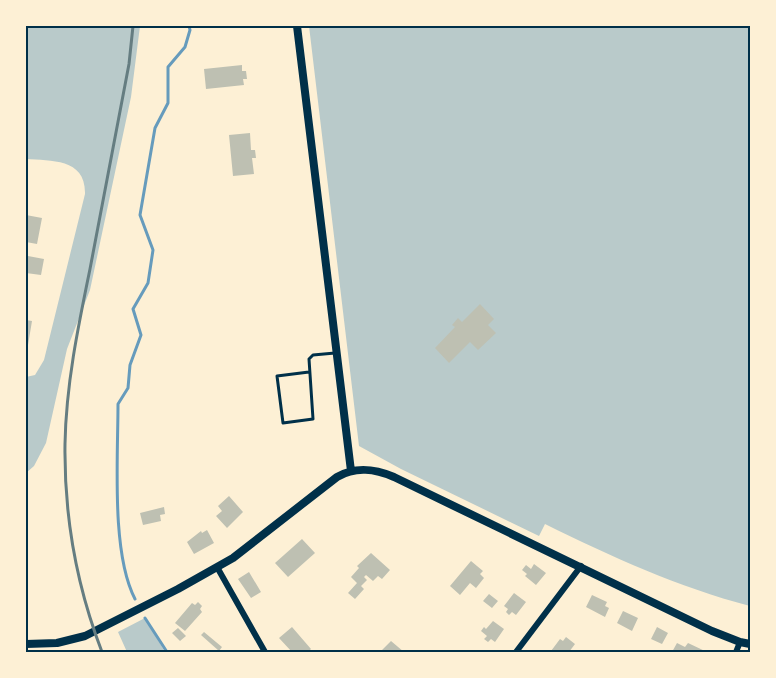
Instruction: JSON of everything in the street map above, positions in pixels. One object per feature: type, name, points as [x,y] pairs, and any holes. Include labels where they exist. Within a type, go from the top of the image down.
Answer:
[{"type":"main road","points":[[297,26],[351,471]]},
{"type":"main road","points":[[26,644],[57,644],[85,636],[134,612],[233,558],[330,482],[351,471],[372,470],[394,477],[740,642],[750,644]]},
{"type":"street","points":[[516,652],[581,566]]},
{"type":"street","points":[[217,567],[265,652]]},
{"type":"street","points":[[736,652],[740,642]]},
{"type":"lane","points":[[309,372],[277,376],[283,423],[313,419],[309,359],[337,353]]},
{"type":"shaded area","points":[[26,26],[140,26],[131,97],[90,290],[67,349],[46,443],[34,466],[26,473],[26,377],[35,375],[44,360],[85,194],[84,182],[73,168],[56,161],[26,159]]},
{"type":"shaded area","points":[[309,26],[750,26],[750,606],[697,590],[646,570],[545,524],[539,536],[359,446]]},
{"type":"shaded area","points":[[145,618],[165,652],[127,652],[118,632]]},
{"type":"building","points":[[242,65],[242,71],[246,71],[247,79],[243,79],[244,85],[206,89],[204,69]]},
{"type":"building","points":[[250,133],[251,150],[255,150],[256,158],[252,158],[254,174],[233,176],[229,135]]},
{"type":"building","points":[[26,215],[42,218],[37,244],[26,242]]},
{"type":"building","points":[[28,256],[44,259],[41,275],[26,273]]},
{"type":"building","points":[[480,304],[494,319],[488,325],[496,333],[478,350],[470,342],[449,363],[435,348],[455,327],[452,325],[458,318],[462,322]]},
{"type":"building","points":[[26,320],[32,321],[28,345],[26,344]]},
{"type":"building","points":[[229,496],[243,512],[227,528],[216,516],[222,511],[218,506]]},
{"type":"building","points":[[164,507],[165,514],[160,515],[161,521],[143,525],[140,513]]},
{"type":"building","points":[[207,530],[214,543],[194,554],[187,542],[201,531],[202,533]]},
{"type":"building","points":[[302,539],[315,553],[288,577],[275,563]]},
{"type":"building","points":[[371,553],[390,570],[382,579],[378,576],[373,581],[366,575],[364,577],[367,580],[361,586],[364,589],[355,599],[348,593],[357,583],[351,577],[359,568],[357,566]]},
{"type":"building","points":[[471,561],[483,571],[480,574],[484,578],[476,588],[470,583],[460,595],[450,586]]},
{"type":"building","points":[[534,564],[546,573],[536,585],[525,576],[527,574],[522,570],[526,565],[531,569]]},
{"type":"building","points":[[249,572],[261,592],[251,598],[238,579]]},
{"type":"building","points":[[514,593],[526,602],[516,615],[512,612],[509,615],[506,612],[508,609],[504,606]]},
{"type":"building","points":[[489,594],[498,601],[492,608],[483,601]]},
{"type":"building","points":[[592,595],[607,602],[605,606],[609,608],[605,617],[586,607]]},
{"type":"building","points":[[198,602],[202,606],[200,609],[202,612],[185,631],[175,623],[192,603],[195,605]]},
{"type":"building","points":[[623,611],[638,618],[632,631],[617,623]]},
{"type":"building","points":[[493,621],[504,629],[495,642],[491,639],[488,642],[484,639],[487,636],[481,631]]},
{"type":"building","points":[[292,627],[311,649],[308,652],[292,652],[279,638]]},
{"type":"building","points":[[657,627],[668,633],[662,644],[651,639]]},
{"type":"building","points":[[178,628],[186,636],[180,641],[172,633]]},
{"type":"building","points":[[204,632],[222,647],[219,651],[201,635]]},
{"type":"building","points":[[566,637],[575,644],[569,652],[551,651],[560,639],[563,641]]},
{"type":"building","points":[[391,641],[404,652],[380,652]]},
{"type":"building","points":[[677,643],[685,647],[688,643],[707,652],[672,652]]},
{"type":"waterway","points":[[135,599],[127,580],[119,531],[118,404],[128,388],[130,365],[141,335],[133,309],[148,283],[153,250],[140,215],[155,128],[168,103],[168,67],[185,47],[189,26]]},
{"type":"waterway","points":[[145,618],[167,652]]},
{"type":"railway","points":[[102,652],[86,602],[74,550],[65,471],[66,422],[73,356],[129,64],[133,26]]}]
